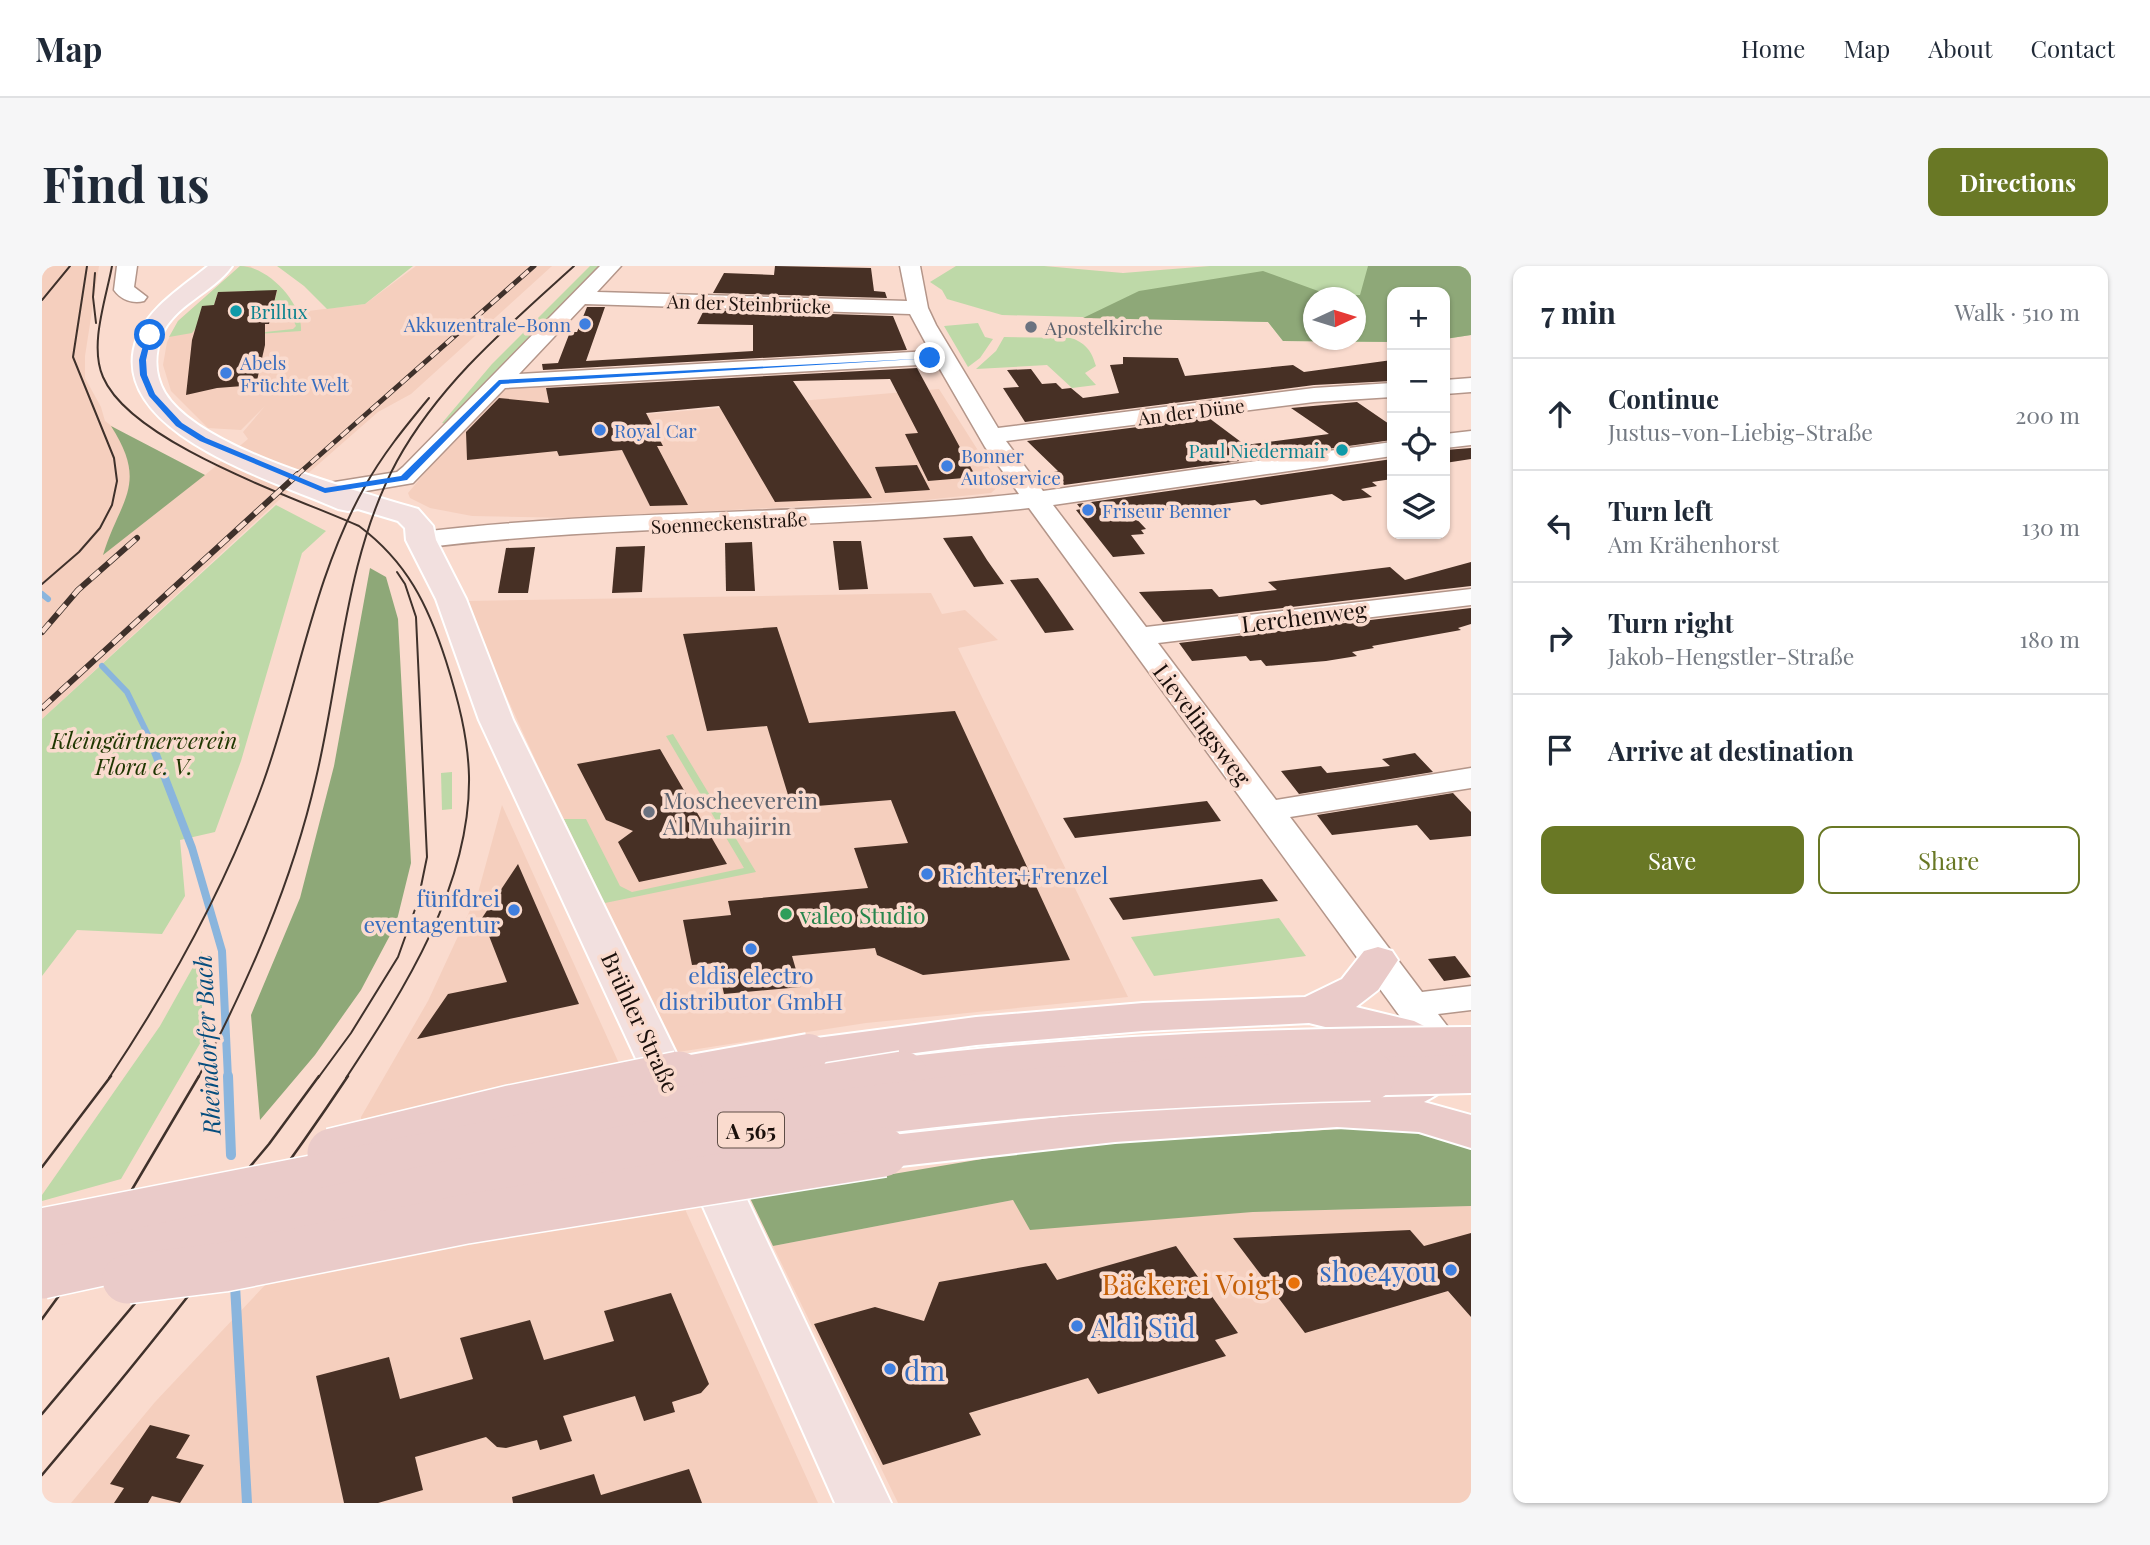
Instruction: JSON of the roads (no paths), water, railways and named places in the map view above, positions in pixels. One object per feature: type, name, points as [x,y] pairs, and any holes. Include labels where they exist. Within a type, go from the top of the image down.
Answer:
[{"type":"highway","points":[[1308,1010],[1345,997],[1363,985],[1378,960]]},
{"type":"highway","points":[[42,1231],[472,1117],[654,1078],[976,1031],[1143,1017],[1308,1010],[1399,1031],[1466,1066]]},
{"type":"highway","name":"A 565","points":[[42,1231],[674,1111],[887,1078],[1109,1056],[1312,1046],[1466,1066]]},
{"type":"highway","points":[[1338,1112],[1400,1098],[1431,1079],[1466,1066]]},
{"type":"highway","name":"A 565","points":[[42,1274],[484,1179],[684,1141],[896,1107],[1114,1085],[1466,1066]]},
{"type":"highway","points":[[42,1289],[224,1267],[466,1219],[883,1152],[1140,1123],[1338,1112],[1422,1116],[1471,1132]]},
{"type":"main road","points":[[221,266],[175,307],[150,335],[142,360],[143,375],[152,394],[179,425],[203,439],[325,490],[413,531]]},
{"type":"main road","points":[[325,490],[413,531]]},
{"type":"main road","name":"Brühler Straße","points":[[413,531],[451,599],[496,719],[608,953],[863,1503]]},
{"type":"street","points":[[127,266],[124,290],[136,297]]},
{"type":"street","points":[[325,490],[404,478],[611,266]]},
{"type":"street","name":"Lievelingsweg","points":[[910,266],[918,308],[943,357],[990,436],[1071,547],[1153,635],[1268,811],[1412,1005],[1466,1066]]},
{"type":"street","name":"An der Steinbrücke","points":[[580,298],[918,308]]},
{"type":"street","points":[[499,382],[943,357]]},
{"type":"street","points":[[1450,387],[1471,385]]},
{"type":"street","name":"An der Düne","points":[[990,436],[1314,395],[1387,390]]},
{"type":"street","points":[[1450,441],[1471,438]]},
{"type":"street","name":"Soenneckenstraße","points":[[413,531],[450,547],[479,532],[511,529],[923,512],[1036,500],[1387,450]]},
{"type":"street","points":[[404,478],[413,531],[511,529]]},
{"type":"street","points":[[923,512],[994,515],[1026,521],[1071,547]]},
{"type":"street","name":"Lerchenweg","points":[[1153,635],[1471,597]]},
{"type":"street","points":[[1268,811],[1471,778]]},
{"type":"street","points":[[1412,1005],[1469,998]]},
{"type":"waterway","points":[[42,594],[48,599]]},
{"type":"waterway","name":"Rheindorfer Bach","points":[[102,666],[127,692],[151,741]]},
{"type":"waterway","name":"Rheindorfer Bach","points":[[150,739],[192,848],[222,951],[228,1078]]},
{"type":"waterway","name":"Rheindorfer Bach","points":[[228,1076],[231,1155]]},
{"type":"waterway","name":"Rheindorfer Bach","points":[[235,1285],[247,1503]]},
{"type":"tram line","points":[[42,300],[70,266]]},
{"type":"tram line","points":[[42,584],[79,552],[100,528],[112,505],[117,481],[114,458],[73,357],[87,266]]},
{"type":"tram line","points":[[112,266],[100,322],[98,351],[103,377],[119,401],[146,424],[179,446],[257,484],[347,521]]},
{"type":"tram line","points":[[367,533],[397,461],[434,406],[477,356],[574,266]]},
{"type":"tram line","points":[[95,273],[93,297],[96,323]]},
{"type":"tram line","points":[[347,521],[378,464],[429,398]]},
{"type":"tram line","points":[[109,1078],[175,971],[232,860],[263,783],[319,596],[347,521]]},
{"type":"tram line","points":[[347,521],[367,533]]},
{"type":"tram line","points":[[199,1076],[251,969],[294,856],[316,778],[346,616],[367,533]]},
{"type":"tram line","points":[[346,1078],[411,973],[446,896],[459,857],[467,817],[469,776],[464,732],[455,690],[432,621],[403,570],[367,533]]},
{"type":"tram line","points":[[318,1078],[351,1033],[398,957],[418,901],[427,857],[416,617],[405,584],[397,572]]},
{"type":"tram line","points":[[42,1167],[111,1076]]},
{"type":"tram line","points":[[42,1319],[114,1220],[199,1076]]},
{"type":"tram line","points":[[42,1414],[269,1144],[319,1076]]},
{"type":"tram line","points":[[42,1475],[201,1280],[348,1076]]},
{"type":"railway","points":[[296,476],[534,266]]},
{"type":"railway","points":[[42,708],[298,474]]},
{"type":"railway","points":[[42,632],[78,590],[137,538]]},
{"type":"place","name":"Brillux","points":[[236,311]]},
{"type":"place","name":"Akkuzentrale-Bonn","points":[[585,324]]},
{"type":"place","name":"Apostelkirche","points":[[1031,327]]},
{"type":"place","name":"Abels Früchte Welt","points":[[226,373]]},
{"type":"place","name":"Royal Car","points":[[600,430]]},
{"type":"place","name":"Paul Niedermair","points":[[1342,450]]},
{"type":"place","name":"Bonner Autoservice","points":[[947,466]]},
{"type":"place","name":"Friseur Benner","points":[[1088,510]]},
{"type":"place","name":"Moscheeverein Al Muhajirin","points":[[649,812]]},
{"type":"place","name":"Richter+Frenzel","points":[[927,874]]},
{"type":"place","name":"fünfdrei eventagentur","points":[[514,910]]},
{"type":"place","name":"valeo Studio","points":[[786,914]]},
{"type":"place","name":"eldis electro distributor GmbH","points":[[751,949]]},
{"type":"place","name":"shoe4you","points":[[1451,1270]]},
{"type":"place","name":"Bäckerei Voigt","points":[[1294,1283]]},
{"type":"place","name":"Aldi Süd","points":[[1077,1326]]},
{"type":"place","name":"dm","points":[[890,1369]]},
{"type":"park label","name":"Kleingärtnerverein Flora e. V.","points":[[144,752]]}]
